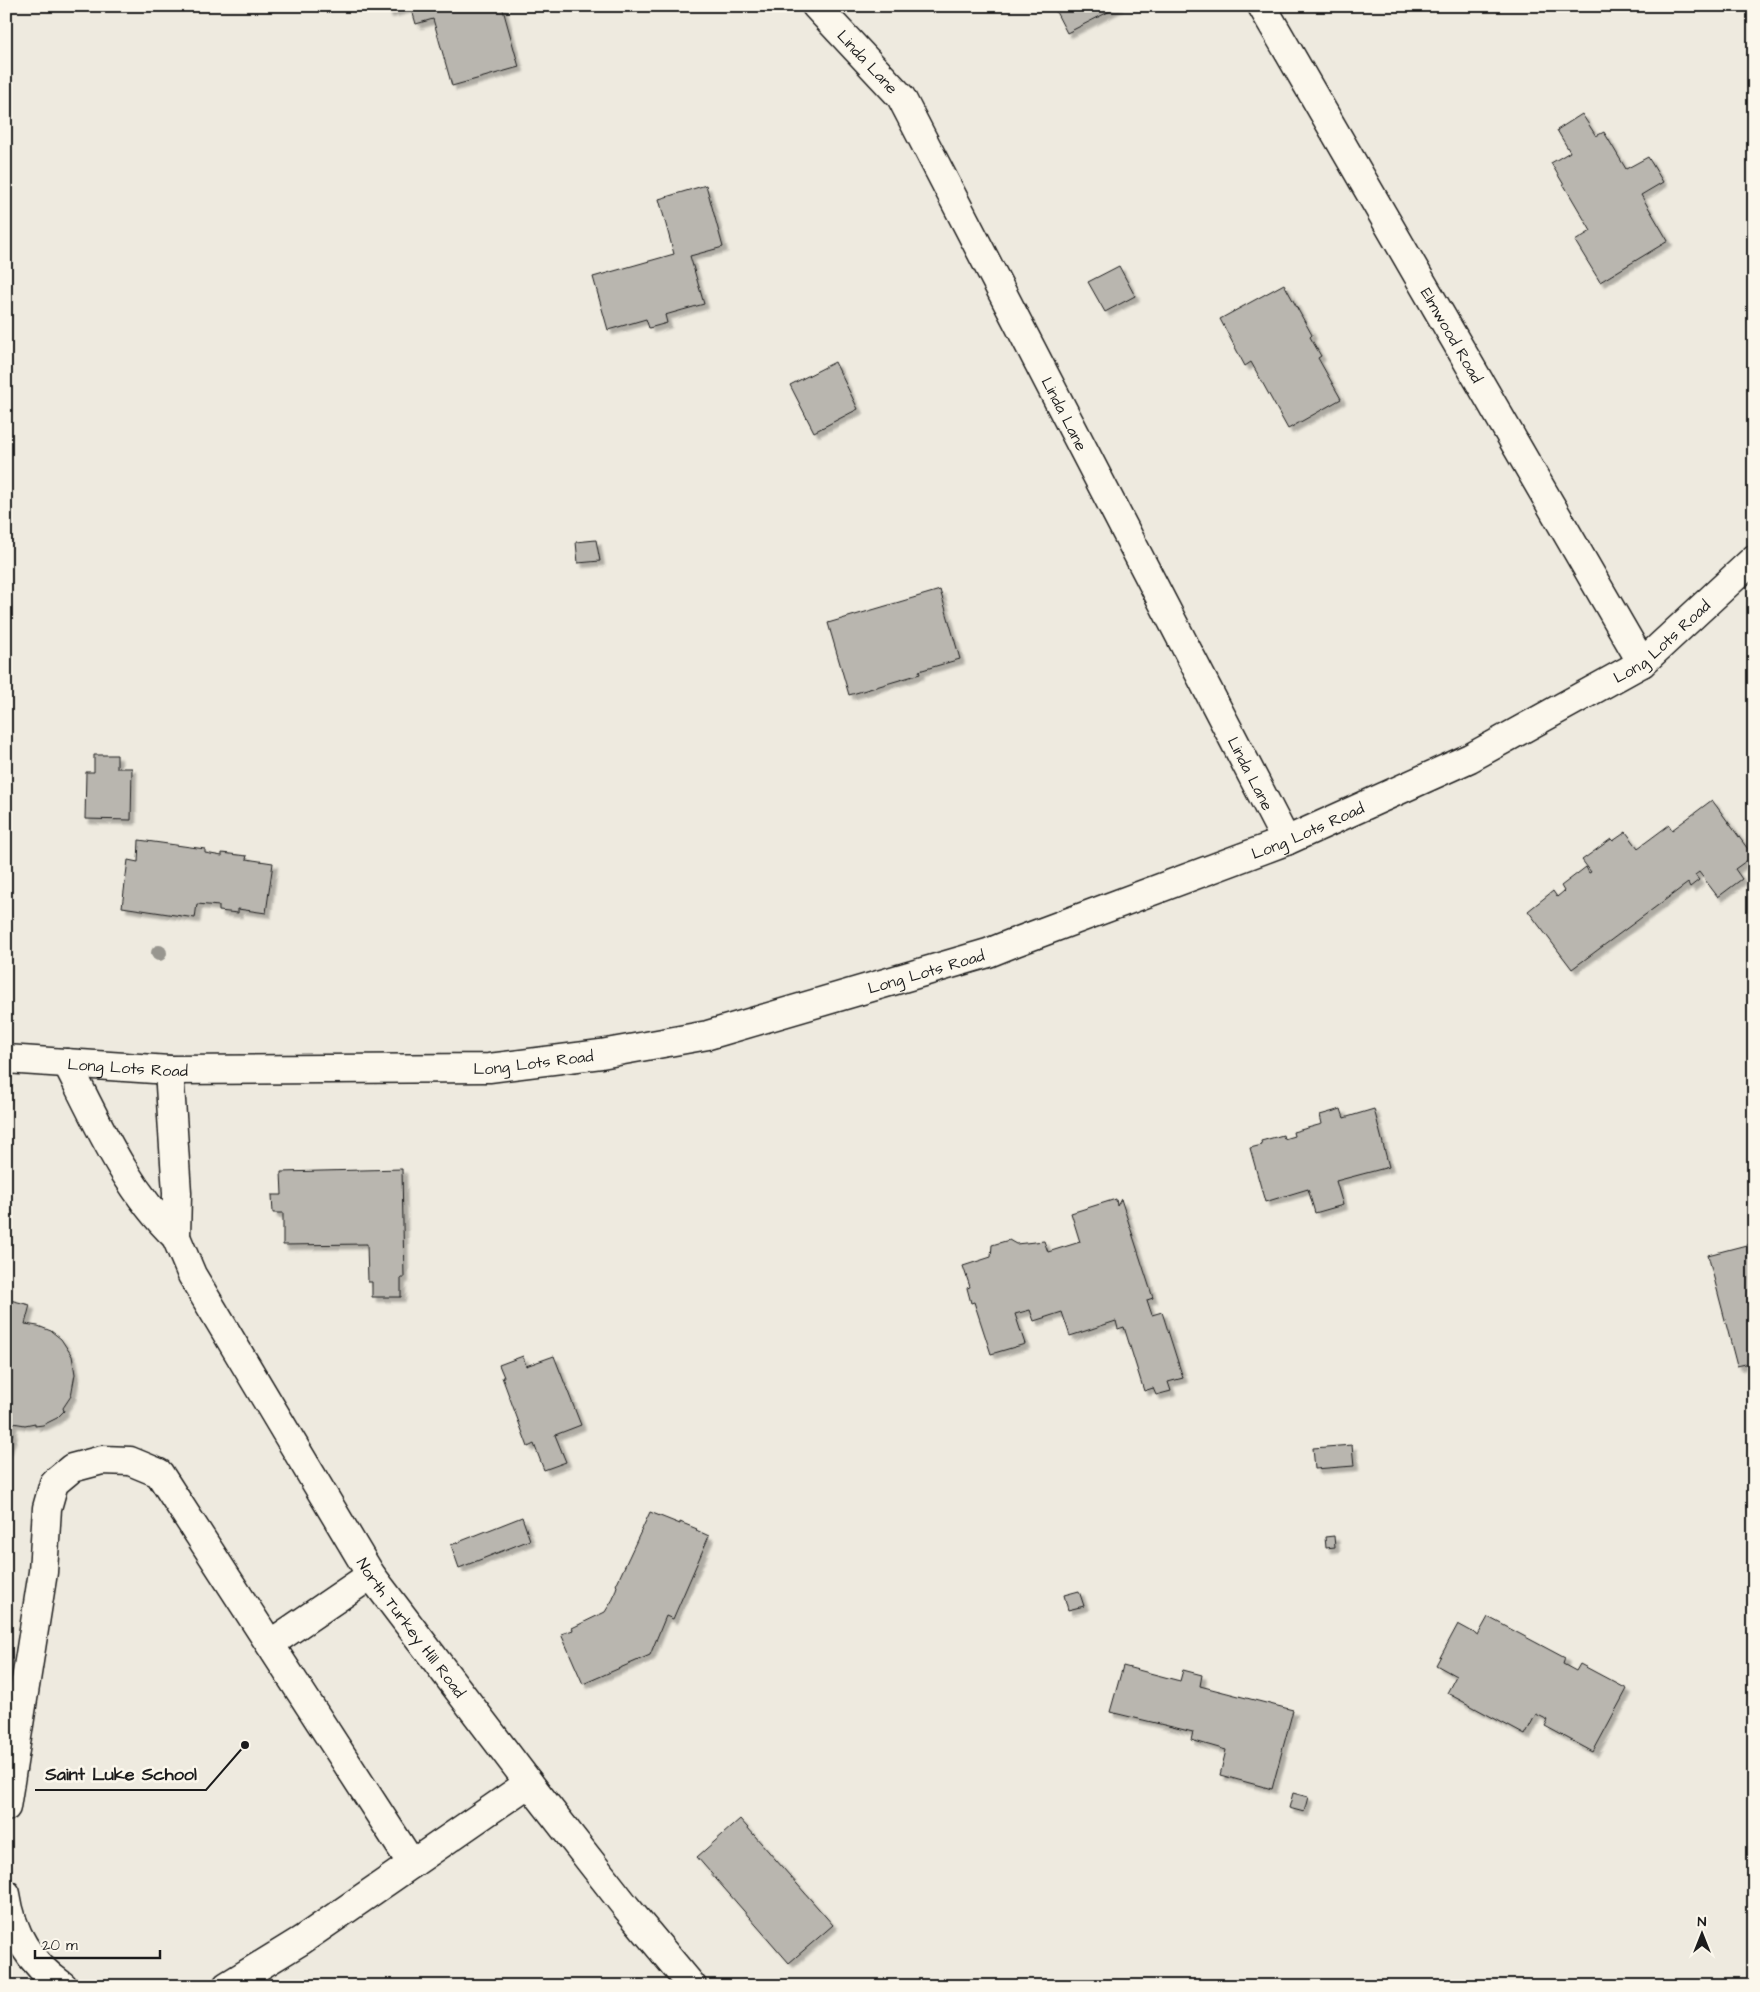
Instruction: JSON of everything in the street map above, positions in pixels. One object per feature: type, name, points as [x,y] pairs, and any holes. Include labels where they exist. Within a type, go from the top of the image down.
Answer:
[{"type":"street","name":"Linda Lane","points":[[816,6],[901,97],[1286,841]]},
{"type":"street","name":"Elmwood Road","points":[[1262,6],[1642,663]]},
{"type":"street","name":"Long Lots Road","points":[[6,1059],[169,1070],[489,1068],[601,1054],[708,1035],[988,952],[1286,841],[1470,758],[1642,663],[1754,559]]},
{"type":"street","name":"North Turkey Hill Road","points":[[66,1063],[108,1144],[133,1186],[159,1220],[176,1237],[192,1276],[371,1575],[529,1783],[626,1907],[692,1986]]},
{"type":"street","name":"North Turkey Hill Road","points":[[169,1070],[177,1193],[176,1237]]},
{"type":"street","points":[[6,1807],[43,1572],[46,1508],[54,1483],[72,1468],[102,1460],[130,1461],[159,1473],[412,1864]]},
{"type":"street","points":[[270,1644],[371,1575]]},
{"type":"street","points":[[227,1986],[302,1940],[529,1783]]},
{"type":"street","points":[[6,1894],[9,1914],[23,1947],[46,1974],[63,1986]]},
{"type":"building","points":[[386,6],[502,6],[519,67],[452,86],[433,19],[416,24],[411,7],[388,13]]},
{"type":"building","points":[[1053,6],[1117,6],[1118,7],[1067,33]]},
{"type":"building","points":[[1582,114],[1596,136],[1604,132],[1626,169],[1648,157],[1663,182],[1641,195],[1668,241],[1600,282],[1575,241],[1591,231],[1551,163],[1570,152],[1557,130]]},
{"type":"building","points":[[706,185],[723,247],[690,256],[704,304],[665,315],[667,323],[649,328],[646,319],[608,330],[593,277],[674,254],[659,199]]},
{"type":"building","points":[[1119,266],[1135,296],[1105,312],[1088,282]]},
{"type":"building","points":[[1284,284],[1312,335],[1310,337],[1321,356],[1318,358],[1341,399],[1288,429],[1251,362],[1245,366],[1220,319]]},
{"type":"building","points":[[835,362],[858,409],[814,432],[790,385]]},
{"type":"building","points":[[596,540],[600,561],[578,563],[576,542]]},
{"type":"building","points":[[940,590],[960,659],[919,671],[920,674],[849,695],[828,623]]},
{"type":"building","points":[[94,755],[117,755],[117,768],[132,768],[131,820],[85,819],[86,772],[94,772]]},
{"type":"building","points":[[1712,800],[1753,856],[1735,869],[1742,879],[1718,897],[1699,872],[1695,875],[1699,880],[1690,887],[1688,883],[1572,969],[1528,911],[1553,891],[1557,897],[1564,891],[1561,886],[1586,867],[1589,873],[1591,872],[1582,860],[1611,839],[1613,841],[1626,832],[1638,848],[1669,825],[1672,830]]},
{"type":"building","points":[[139,840],[205,849],[205,853],[222,856],[222,853],[247,856],[246,859],[273,863],[266,913],[238,909],[238,913],[219,911],[219,906],[197,904],[195,918],[122,907],[128,860],[138,862]]},
{"type":"building","points":[[1341,1109],[1344,1118],[1374,1109],[1389,1167],[1336,1181],[1343,1205],[1315,1213],[1308,1189],[1265,1202],[1250,1148],[1262,1145],[1261,1141],[1283,1135],[1284,1139],[1294,1136],[1293,1132],[1322,1124],[1320,1115]]},
{"type":"building","points":[[402,1169],[404,1278],[401,1278],[401,1297],[372,1297],[372,1282],[368,1282],[367,1244],[283,1245],[283,1213],[273,1213],[272,1195],[282,1195],[281,1172]]},
{"type":"building","points":[[1116,1199],[1117,1206],[1121,1199],[1153,1298],[1147,1300],[1152,1315],[1162,1312],[1183,1378],[1168,1382],[1171,1391],[1156,1395],[1153,1388],[1144,1391],[1124,1327],[1118,1329],[1116,1321],[1070,1336],[1062,1312],[1034,1321],[1030,1310],[1015,1314],[1025,1344],[991,1354],[974,1302],[971,1303],[967,1288],[970,1287],[963,1266],[991,1257],[992,1245],[1009,1240],[1016,1244],[1044,1241],[1048,1252],[1080,1242],[1071,1213]]},
{"type":"building","points":[[1754,1243],[1754,1362],[1737,1366],[1708,1255]]},
{"type":"building","points":[[6,1299],[30,1305],[25,1324],[51,1331],[61,1339],[72,1356],[75,1374],[71,1396],[63,1408],[64,1411],[57,1418],[43,1425],[35,1426],[35,1423],[25,1425],[13,1423],[11,1432],[13,1432],[6,1453]]},
{"type":"building","points":[[523,1356],[526,1366],[554,1356],[581,1425],[555,1435],[566,1462],[544,1470],[534,1444],[528,1447],[499,1365]]},
{"type":"building","points":[[1352,1445],[1354,1466],[1315,1469],[1313,1448]]},
{"type":"building","points":[[650,1512],[680,1524],[680,1522],[709,1536],[673,1619],[666,1616],[650,1655],[583,1684],[561,1634],[573,1630],[572,1628],[605,1612],[613,1599],[616,1585]]},
{"type":"building","points":[[522,1517],[530,1540],[459,1568],[451,1545]]},
{"type":"building","points":[[1334,1536],[1335,1547],[1326,1548],[1325,1537]]},
{"type":"building","points":[[1079,1591],[1084,1606],[1068,1610],[1064,1595]]},
{"type":"building","points":[[1488,1617],[1565,1658],[1563,1664],[1576,1671],[1580,1664],[1627,1689],[1593,1752],[1545,1726],[1548,1720],[1536,1714],[1525,1735],[1447,1693],[1456,1676],[1436,1665],[1458,1624],[1478,1635]]},
{"type":"building","points":[[1123,1666],[1180,1681],[1183,1670],[1202,1675],[1200,1686],[1293,1710],[1272,1789],[1220,1775],[1226,1750],[1191,1740],[1193,1732],[1110,1712]]},
{"type":"building","points":[[1293,1793],[1308,1797],[1304,1812],[1289,1808]]},
{"type":"building","points":[[740,1819],[833,1925],[789,1963],[697,1857]]},
{"type":"place","name":"Saint Luke School","points":[[245,1745]]}]
